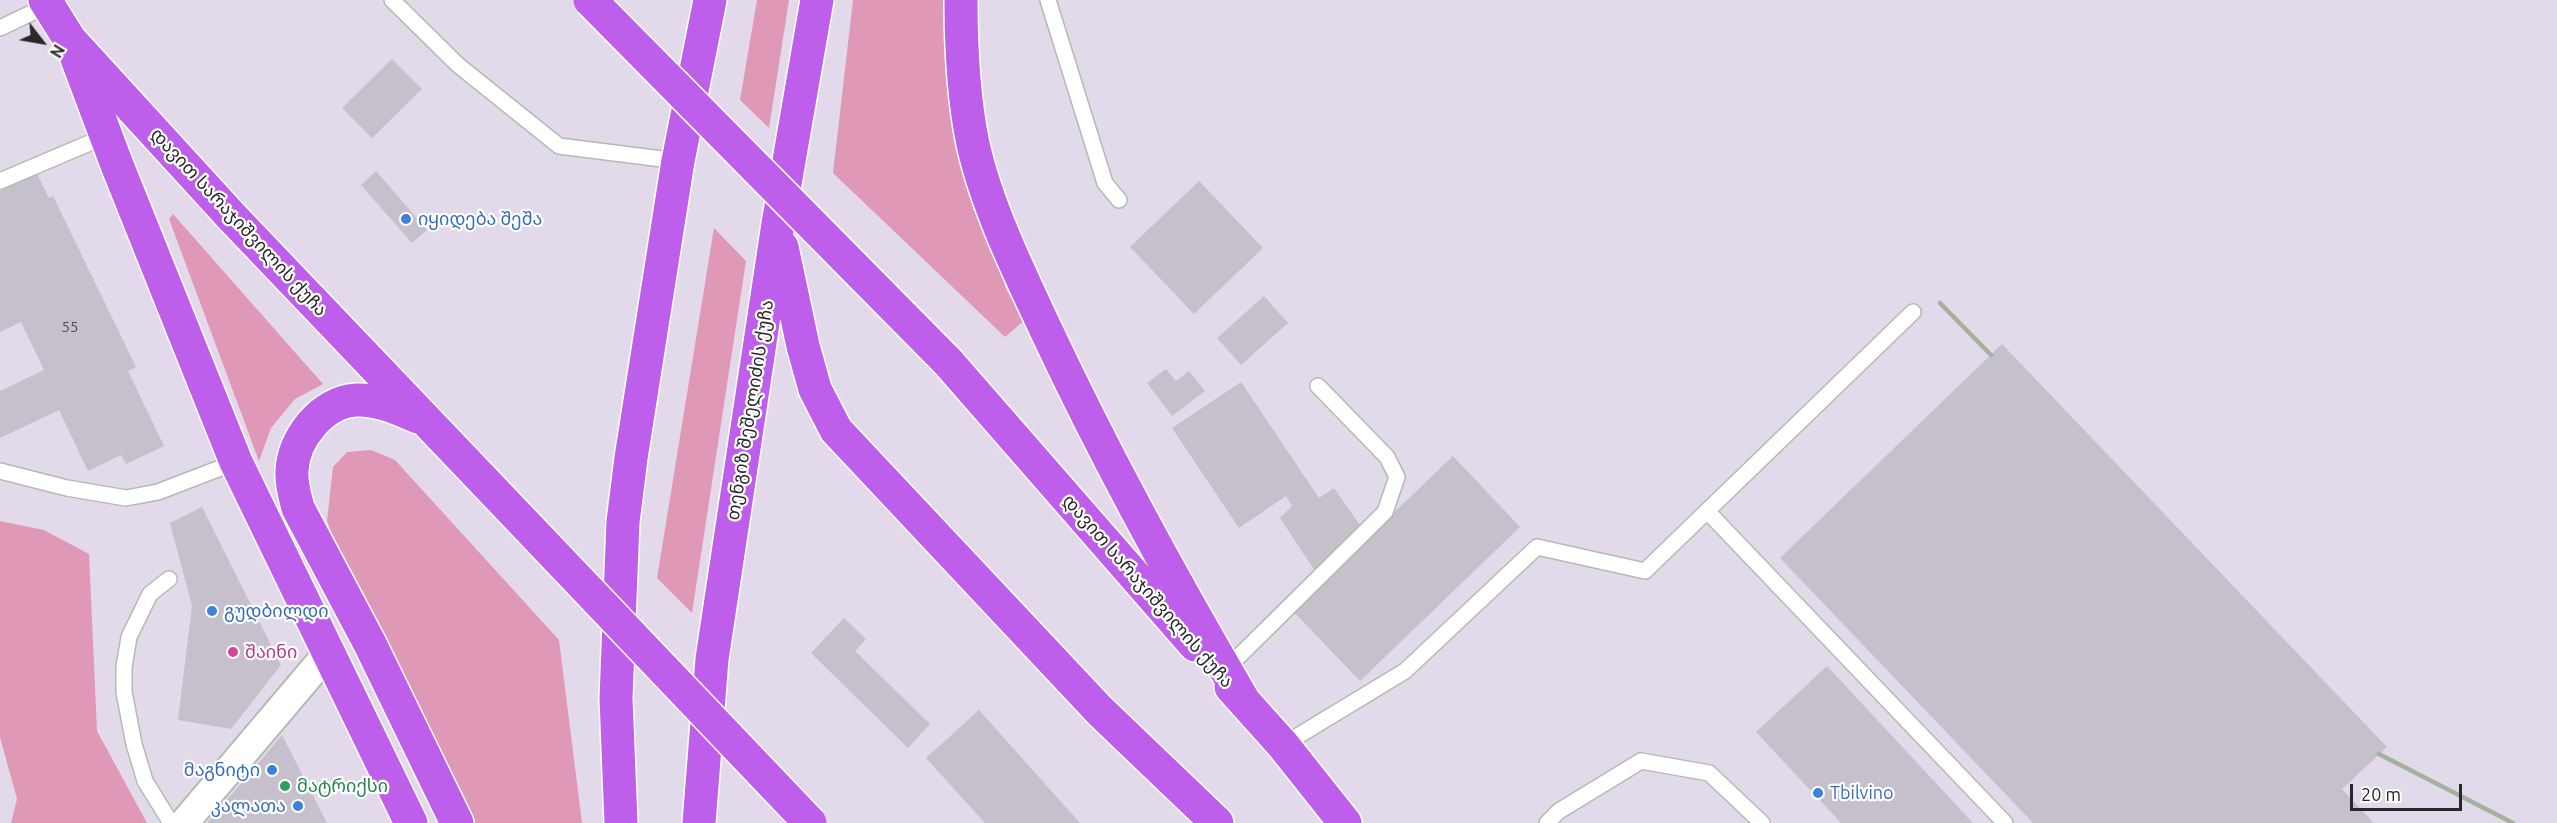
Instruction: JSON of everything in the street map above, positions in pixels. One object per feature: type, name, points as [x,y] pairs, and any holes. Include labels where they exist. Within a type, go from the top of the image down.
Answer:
[{"type":"main road","name":"დავით სარაჯიშვილის ქუჩა","points":[[590,0],[948,362],[1283,746],[1345,823]]},
{"type":"main road","points":[[621,823],[616,698],[623,522],[678,161],[710,0]]},
{"type":"main road","name":"თენგიზ შეშელიძის ქუჩა","points":[[699,823],[712,659],[778,224],[817,0]]},
{"type":"main road","points":[[961,0],[961,68],[974,146],[997,218],[1067,375],[1125,490],[1245,703]]},
{"type":"main road","name":"დავით სარაჯიშვილის ქუჩა","points":[[46,2],[70,40],[231,216],[810,823]]},
{"type":"main road","points":[[70,40],[236,462],[411,823]]},
{"type":"main road","points":[[778,224],[803,346],[815,388],[836,430],[1100,711],[1217,823]]},
{"type":"main road","points":[[436,430],[396,407],[354,400],[321,414],[307,430],[297,448],[292,470],[298,508],[375,654],[457,823]]},
{"type":"street","points":[[183,823],[328,653]]},
{"type":"lane","points":[[392,0],[458,65],[559,146],[678,161]]},
{"type":"lane","points":[[1048,0],[1105,183],[1119,200]]},
{"type":"lane","points":[[0,28],[46,2]]},
{"type":"lane","points":[[0,181],[106,136]]},
{"type":"lane","points":[[1283,746],[1405,671],[1538,547],[1645,571],[1913,312]]},
{"type":"lane","points":[[1225,670],[1385,512],[1397,477],[1387,457],[1318,386]]},
{"type":"lane","points":[[0,471],[67,488],[126,498],[158,492],[236,462]]},
{"type":"lane","points":[[1707,511],[2005,823]]},
{"type":"lane","points":[[169,579],[150,594],[129,637],[124,667],[124,692],[134,744],[145,782],[171,823]]},
{"type":"lane","points":[[1547,823],[1559,811],[1641,761],[1710,773],[1762,823]]},
{"type":"shaded area","points":[[757,0],[789,0],[769,128],[740,100]]},
{"type":"shaded area","points":[[853,0],[947,0],[944,44],[960,159],[1007,291],[1026,319],[1005,337],[833,173]]},
{"type":"shaded area","points":[[173,214],[323,384],[295,399],[271,428],[259,461],[169,219]]},
{"type":"shaded area","points":[[714,228],[746,261],[692,613],[657,578]]},
{"type":"shaded area","points":[[371,450],[395,460],[559,640],[582,823],[475,823],[461,790],[356,597],[327,521],[333,467],[347,452]]},
{"type":"shaded area","points":[[0,521],[44,530],[89,554],[97,731],[147,823],[11,823],[17,799],[0,737]]},
{"type":"building","points":[[392,59],[422,89],[372,138],[342,108]]},
{"type":"building","points":[[376,171],[427,230],[412,243],[361,185]]},
{"type":"building","points":[[37,174],[49,198],[53,196],[136,367],[128,371],[164,446],[126,464],[121,455],[88,471],[59,410],[0,438],[0,391],[44,370],[21,322],[0,332],[0,191]]},
{"type":"building","points":[[1199,181],[1263,248],[1194,314],[1130,247]]},
{"type":"building","points":[[1264,296],[1288,323],[1241,365],[1217,338]]},
{"type":"building","points":[[2002,344],[2387,747],[2342,789],[2374,823],[2033,823],[1780,558]]},
{"type":"building","points":[[1166,369],[1176,381],[1189,371],[1205,391],[1172,416],[1147,383]]},
{"type":"building","points":[[1241,382],[1319,498],[1334,488],[1362,528],[1317,574],[1280,518],[1292,506],[1286,496],[1239,528],[1172,428]]},
{"type":"building","points":[[1453,456],[1520,527],[1360,681],[1292,610]]},
{"type":"building","points":[[202,507],[281,665],[231,729],[178,720],[192,606],[170,523]]},
{"type":"building","points":[[844,618],[866,639],[855,651],[930,724],[908,748],[811,653]]},
{"type":"building","points":[[1827,666],[1973,823],[1841,823],[1756,732]]},
{"type":"building","points":[[979,710],[1080,823],[985,823],[926,758]]},
{"type":"building","points":[[282,735],[327,823],[207,823],[252,771]]},
{"type":"railway","points":[[1940,303],[1991,355]]},
{"type":"railway","points":[[2379,754],[2513,823]]},
{"type":"place","name":"იყიდება შეშა","points":[[406,219]]},
{"type":"place","name":"გუდბილდი","points":[[212,611]]},
{"type":"place","name":"შაინი","points":[[233,652]]},
{"type":"place","name":"მაგნიტი","points":[[272,770]]},
{"type":"place","name":"მატრიქსი","points":[[285,786]]},
{"type":"place","name":"Tbilvino","points":[[1818,793]]},
{"type":"place","name":"კალათა","points":[[298,806]]}]
